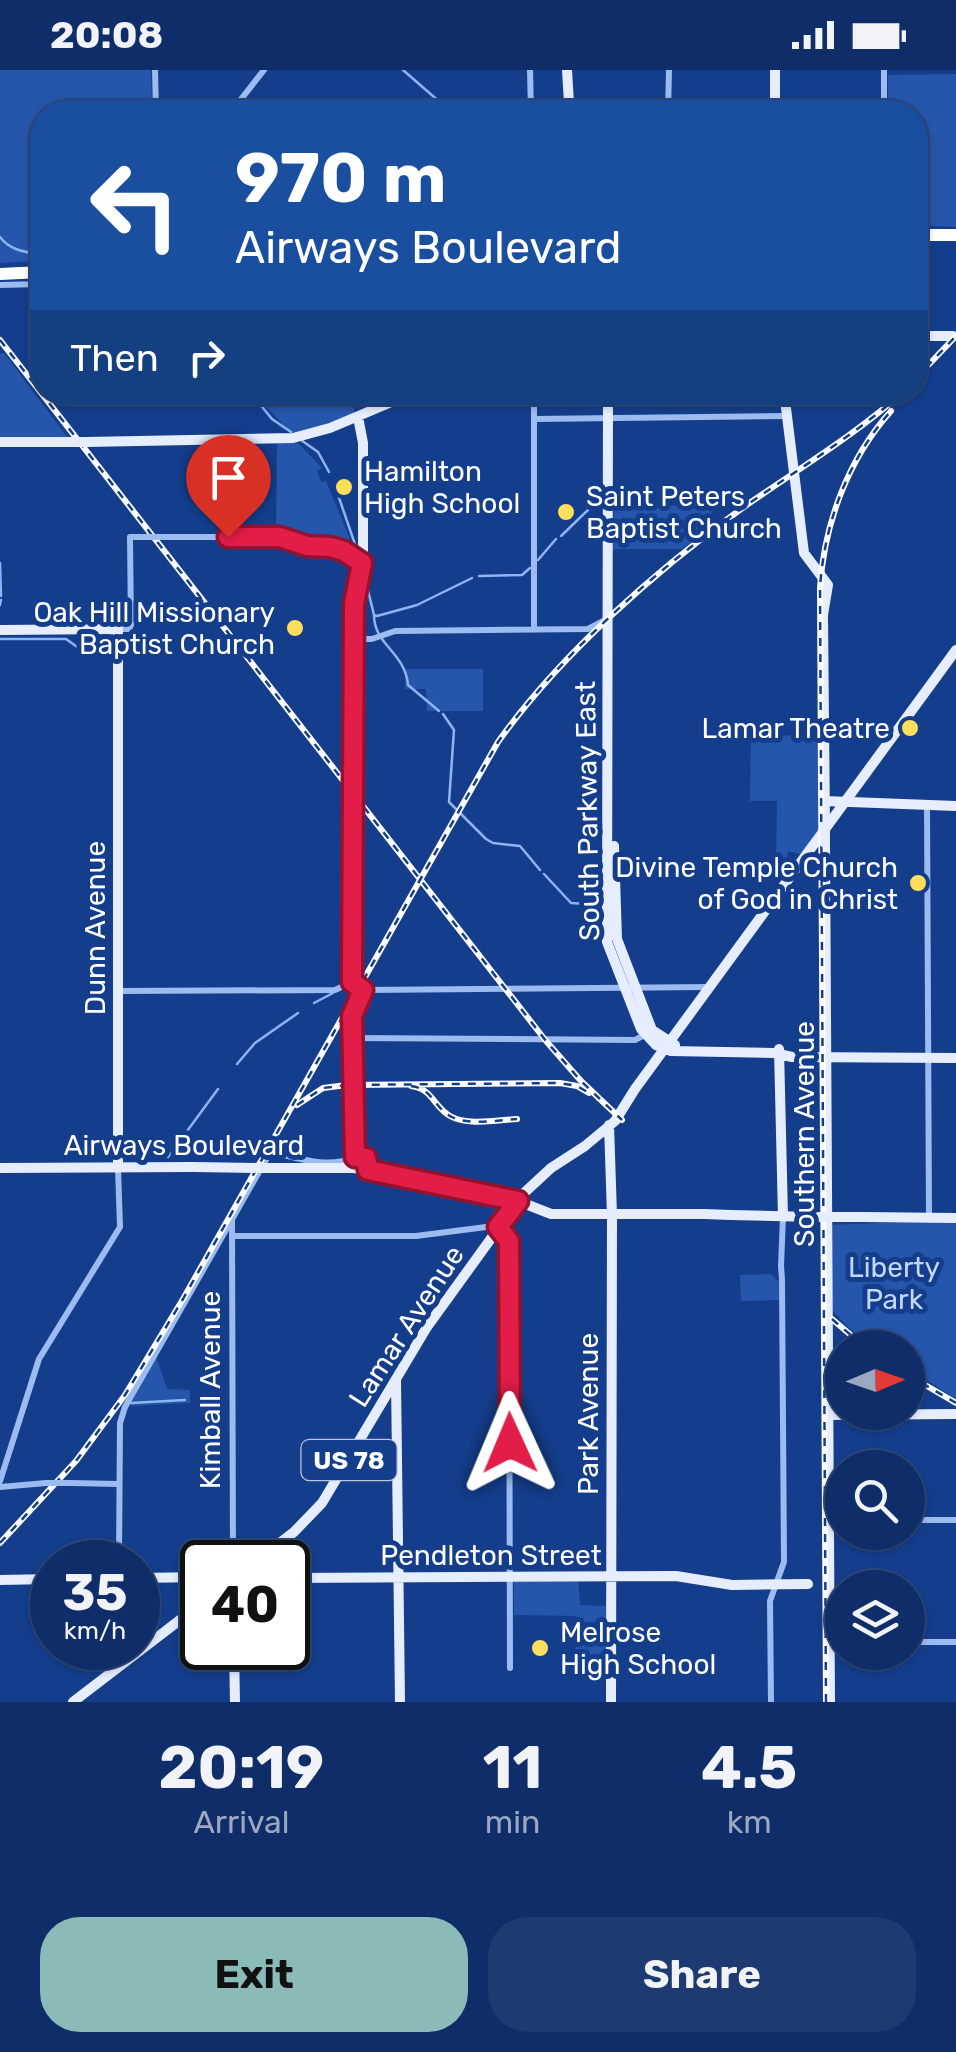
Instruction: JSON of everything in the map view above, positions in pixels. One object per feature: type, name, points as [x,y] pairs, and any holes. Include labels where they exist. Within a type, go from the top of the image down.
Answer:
[{"type":"highway","points":[[928,232],[956,233]]},
{"type":"highway","points":[[0,272],[30,271]]},
{"type":"main road","points":[[566,100],[567,70]]},
{"type":"main road","points":[[774,70],[775,100]]},
{"type":"main road","points":[[566,95],[569,100]]},
{"type":"main road","points":[[566,95],[572,100]]},
{"type":"main road","points":[[928,336],[953,336]]},
{"type":"main road","points":[[0,442],[297,437],[385,405]]},
{"type":"main road","name":"South Parkway East","points":[[611,405],[606,935],[649,1033],[662,1047]]},
{"type":"main road","name":"Southern Avenue","points":[[786,405],[804,553],[828,585],[823,615],[824,772],[834,807],[825,826],[828,1330]]},
{"type":"main road","points":[[358,417],[363,443],[362,563],[356,582],[354,640],[352,982],[363,990],[352,1016],[352,1038],[355,1157],[366,1158],[368,1170]]},
{"type":"main road","name":"South Parkway East","points":[[608,556],[614,572],[616,929],[630,988]]},
{"type":"main road","points":[[0,630],[121,633]]},
{"type":"main road","name":"Dunn Avenue","points":[[118,1168],[121,633]]},
{"type":"main road","name":"Lamar Avenue","points":[[284,1540],[322,1503],[435,1315],[515,1199],[538,1178],[586,1146],[627,1106],[662,1047],[710,987],[834,807],[956,650]]},
{"type":"main road","points":[[825,862],[834,807],[956,806]]},
{"type":"main road","points":[[662,1047],[956,1058]]},
{"type":"main road","points":[[782,1052],[783,1217]]},
{"type":"main road","name":"Park Avenue","points":[[610,1702],[613,1122]]},
{"type":"main road","points":[[783,1217],[787,1200],[784,1152]]},
{"type":"main road","name":"Airways Boulevard","points":[[0,1168],[368,1170],[515,1199],[551,1214],[612,1215]]},
{"type":"main road","points":[[787,1200],[792,1212],[808,1217]]},
{"type":"main road","points":[[612,1215],[956,1216]]},
{"type":"main road","points":[[827,1218],[910,1216]]},
{"type":"main road","points":[[396,1379],[400,1702]]},
{"type":"main road","points":[[925,1414],[956,1414]]},
{"type":"main road","name":"Pendleton Street","points":[[310,1578],[694,1577],[729,1585],[808,1584]]},
{"type":"main road","points":[[0,1580],[30,1579]]},
{"type":"main road","points":[[73,1702],[113,1670]]},
{"type":"main road","points":[[234,1670],[235,1702]]},
{"type":"main road","name":"Southern Avenue","points":[[830,1670],[830,1702]]},
{"type":"street","points":[[155,70],[156,100]]},
{"type":"street","points":[[240,100],[264,70]]},
{"type":"street","points":[[530,70],[531,100]]},
{"type":"street","points":[[668,70],[668,100]]},
{"type":"street","points":[[884,70],[884,100]]},
{"type":"street","points":[[0,284],[30,284]]},
{"type":"street","points":[[534,405],[534,629]]},
{"type":"street","points":[[534,419],[787,416]]},
{"type":"street","name":"Dunn Avenue","points":[[121,633],[130,537],[280,537],[307,546],[339,548],[362,563]]},
{"type":"street","points":[[354,640],[394,630],[588,629],[608,618]]},
{"type":"street","points":[[928,806],[929,1216]]},
{"type":"street","points":[[118,991],[335,990],[352,982]]},
{"type":"street","points":[[363,990],[710,987]]},
{"type":"street","points":[[352,1038],[636,1040],[649,1033]]},
{"type":"street","name":"Airways Boulevard","points":[[232,1218],[270,1155],[281,1154],[300,1162],[355,1157]]},
{"type":"street","name":"Dunn Avenue","points":[[0,1484],[39,1359],[120,1227],[118,1168]]},
{"type":"street","points":[[770,1702],[770,1601],[784,1562],[783,1217]]},
{"type":"street","points":[[118,1540],[120,1423],[125,1407],[232,1218]]},
{"type":"street","name":"Kimball Avenue","points":[[232,1218],[233,1540]]},
{"type":"street","points":[[233,1236],[416,1236],[498,1227],[509,1241],[510,1668]]},
{"type":"street","points":[[0,1484],[118,1484]]},
{"type":"street","points":[[925,1520],[956,1520]]},
{"type":"street","points":[[925,1642],[956,1642]]},
{"type":"green space","points":[[0,70],[151,70],[152,100],[30,100],[30,262],[0,263]]},
{"type":"green space","points":[[956,74],[956,227],[928,226],[928,100],[888,100],[888,75]]},
{"type":"green space","points":[[4,353],[30,388],[30,405],[43,405],[68,438],[0,440],[0,354]]},
{"type":"green space","points":[[264,405],[353,405],[355,415],[294,436]]},
{"type":"green space","points":[[295,440],[322,468],[317,471],[321,482],[326,481],[357,556],[329,545],[276,535],[277,443]]},
{"type":"green space","points":[[614,505],[712,506],[713,525],[682,549],[613,549]]},
{"type":"green space","points":[[405,669],[483,669],[483,711],[427,711],[426,689],[405,689]]},
{"type":"green space","points":[[818,735],[818,838],[803,855],[788,851],[787,867],[776,867],[777,801],[750,801],[751,736]]},
{"type":"green space","name":"Liberty Park","points":[[956,1220],[956,1399],[925,1379],[925,1330],[854,1330],[830,1307],[829,1225]]},
{"type":"green space","points":[[771,1274],[781,1284],[780,1300],[741,1301],[740,1275]]},
{"type":"green space","points":[[156,1356],[167,1389],[190,1390],[190,1403],[130,1406]]},
{"type":"green space","points":[[578,1579],[580,1605],[607,1606],[608,1660],[596,1660],[595,1668],[575,1668],[576,1616],[514,1615],[514,1580]]},
{"type":"waterway","points":[[403,70],[438,100]]},
{"type":"waterway","points":[[0,237],[14,248],[30,253]]},
{"type":"waterway","points":[[261,405],[291,432]]},
{"type":"waterway","points":[[301,440],[318,452],[329,472]]},
{"type":"waterway","points":[[336,489],[358,553]]},
{"type":"waterway","points":[[561,536],[588,510]]},
{"type":"waterway","points":[[538,560],[556,539]]},
{"type":"waterway","points":[[0,563],[1,596]]},
{"type":"waterway","points":[[479,576],[522,575],[530,568]]},
{"type":"waterway","points":[[364,574],[377,616],[417,605],[472,578]]},
{"type":"waterway","points":[[0,605],[1,600]]},
{"type":"waterway","points":[[374,615],[379,634],[401,664],[408,685],[439,711]]},
{"type":"waterway","points":[[0,639],[66,639],[80,649]]},
{"type":"waterway","points":[[443,714],[454,730],[449,802],[486,839],[520,846],[540,870]]},
{"type":"waterway","points":[[544,874],[571,903],[601,905]]},
{"type":"waterway","points":[[314,1003],[333,993]]},
{"type":"waterway","points":[[237,1064],[255,1043],[298,1013]]},
{"type":"waterway","points":[[168,1157],[218,1089]]},
{"type":"waterway","points":[[131,1403],[185,1400]]},
{"type":"railway","points":[[928,365],[956,336]]},
{"type":"railway","points":[[0,340],[30,379]]},
{"type":"railway","points":[[51,405],[546,1041],[622,1120]]},
{"type":"railway","points":[[0,1543],[76,1461],[125,1395],[498,742],[550,678],[610,616],[741,509],[888,405]]},
{"type":"railway","points":[[826,1702],[820,588],[827,540],[841,494],[862,450],[891,411]]},
{"type":"railway","points":[[297,1105],[323,1088],[347,1085],[560,1083],[589,1093]]},
{"type":"railway","points":[[411,1086],[429,1094],[444,1112],[457,1119],[517,1119]]},
{"type":"railway","points":[[832,1319],[845,1330]]},
{"type":"railway","points":[[925,1385],[956,1403]]},
{"type":"place","name":"Hamilton High School","points":[[344,487]]},
{"type":"place","name":"Saint Peters Baptist Church","points":[[566,512]]},
{"type":"place","name":"Oak Hill Missionary Baptist Church","points":[[295,628]]},
{"type":"place","name":"Lamar Theatre","points":[[910,728]]},
{"type":"place","name":"Divine Temple Church of God in Christ","points":[[918,883]]},
{"type":"place","name":"Melrose High School","points":[[540,1648]]},
{"type":"route","points":[[228,537],[280,537],[307,546],[339,548],[362,563],[354,604],[352,982],[363,990],[352,1016],[355,1157],[366,1158],[368,1170],[518,1201],[498,1227],[509,1241],[510,1443]]}]
